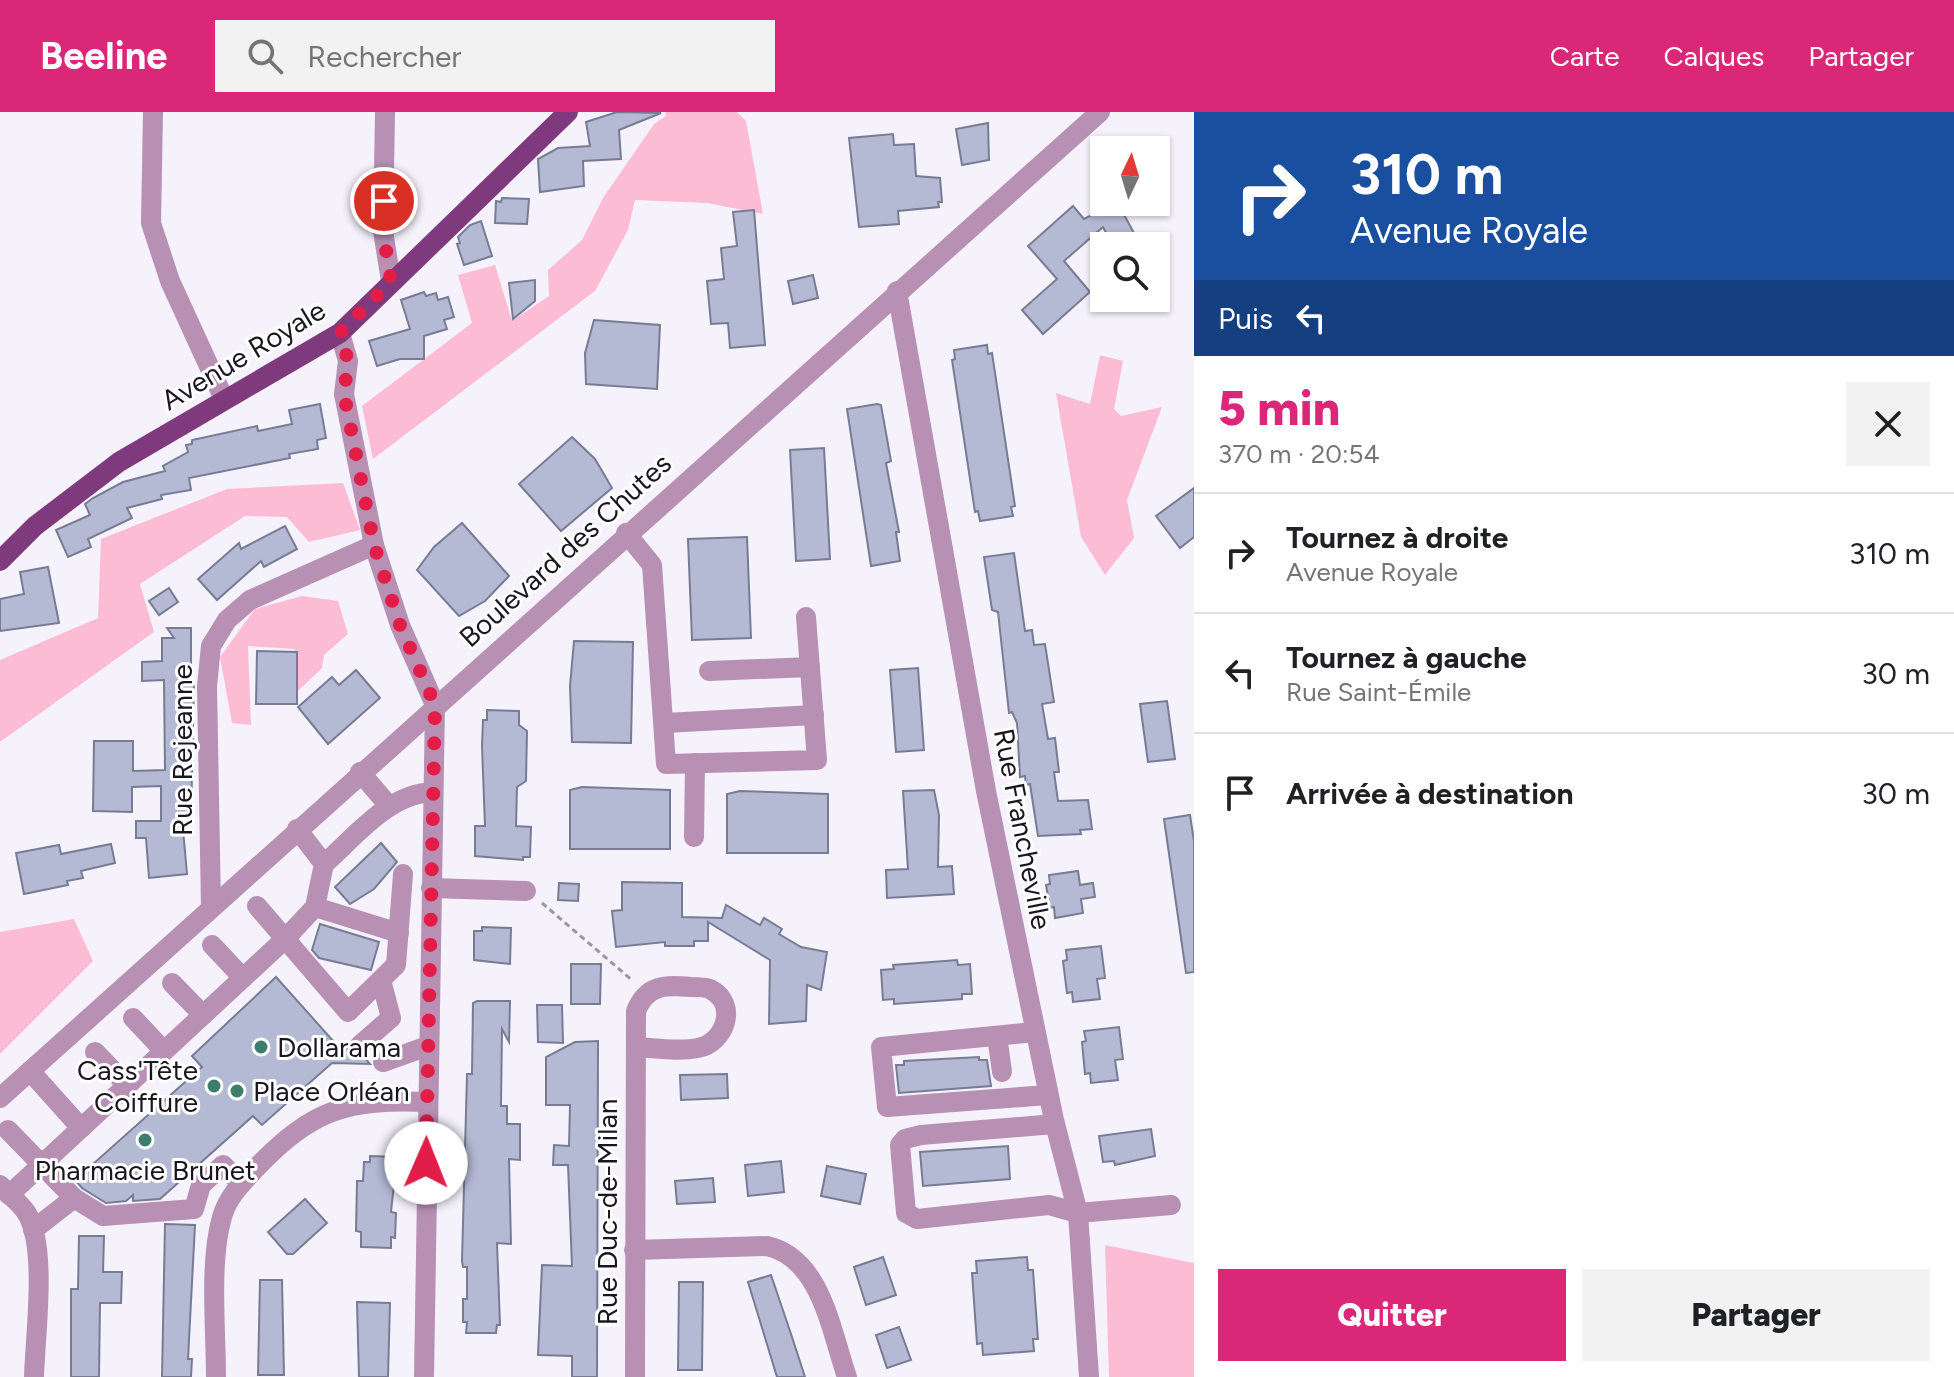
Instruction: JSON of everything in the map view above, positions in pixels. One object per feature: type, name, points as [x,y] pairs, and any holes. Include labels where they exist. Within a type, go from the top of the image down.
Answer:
[{"type":"main road","name":"Avenue Royale","points":[[0,561],[35,526],[119,462],[340,333],[568,112]]},
{"type":"street","points":[[153,112],[151,223],[170,281],[224,399]]},
{"type":"street","points":[[385,112],[383,231],[391,281]]},
{"type":"street","name":"Boulevard des Chutes","points":[[0,1098],[626,533],[1100,112]]},
{"type":"street","name":"Rue Francheville","points":[[897,291],[986,791],[1048,1095],[1078,1213],[1089,1377]]},
{"type":"street","points":[[340,333],[348,361],[344,394],[374,545],[400,625],[435,705],[424,1377]]},
{"type":"street","points":[[626,533],[652,565],[666,764],[817,760],[806,617]]},
{"type":"street","name":"Rue Rejeanne","points":[[211,907],[207,686],[211,646],[227,620],[250,600],[374,545]]},
{"type":"street","points":[[709,671],[810,667]]},
{"type":"street","points":[[665,723],[814,715]]},
{"type":"street","points":[[694,837],[695,763]]},
{"type":"street","points":[[360,772],[389,806]]},
{"type":"street","points":[[34,1377],[37,1252],[26,1212],[4,1190],[41,1165],[285,939],[315,907],[324,864],[389,806],[421,792],[433,792]]},
{"type":"street","points":[[297,829],[324,864]]},
{"type":"street","points":[[360,1045],[391,1018],[389,973],[399,933],[403,874]]},
{"type":"street","points":[[431,888],[526,891]]},
{"type":"street","points":[[257,906],[348,1012],[389,973],[429,969]]},
{"type":"street","points":[[315,907],[399,933]]},
{"type":"street","points":[[212,945],[243,978]]},
{"type":"street","points":[[172,983],[203,1015]]},
{"type":"street","points":[[636,1047],[697,1048],[721,1037],[726,1024],[721,1000],[709,989],[665,985],[647,993]]},
{"type":"street","name":"Rue Duc-de-Milan","points":[[635,1377],[636,1011],[647,993]]},
{"type":"street","points":[[133,1018],[164,1051]]},
{"type":"street","points":[[1035,1032],[881,1047],[887,1107],[1048,1095]]},
{"type":"street","points":[[997,1036],[1002,1072]]},
{"type":"street","points":[[383,1062],[428,1046]]},
{"type":"street","points":[[95,1052],[127,1085]]},
{"type":"street","points":[[30,1071],[81,1128]]},
{"type":"street","points":[[216,1377],[221,1220],[228,1200],[278,1146],[316,1117],[343,1107],[385,1101],[427,1102]]},
{"type":"street","points":[[1055,1124],[905,1139],[900,1145],[906,1213],[917,1219],[1049,1205],[1078,1213],[1171,1205]]},
{"type":"street","points":[[8,1130],[74,1198],[103,1216],[194,1209],[201,1185],[223,1165],[241,1184]]},
{"type":"street","points":[[33,1230],[74,1198]]},
{"type":"street","points":[[634,1250],[767,1246],[788,1251],[802,1264],[815,1286],[847,1377]]},
{"type":"path","points":[[526,891],[647,993]]},
{"type":"shaded area","points":[[665,112],[737,112],[746,121],[763,214],[707,203],[635,200],[628,230],[595,291],[373,459],[362,406],[472,323],[458,275],[495,265],[512,321],[549,296],[548,270],[582,240],[603,198],[654,124],[666,116]]},
{"type":"shaded area","points":[[1100,355],[1123,361],[1114,409],[1121,416],[1162,407],[1127,500],[1134,538],[1105,575],[1081,537],[1056,393],[1090,404]]},
{"type":"shaded area","points":[[343,483],[360,530],[309,542],[287,517],[245,516],[140,584],[154,632],[0,742],[0,660],[98,618],[101,539],[227,489]]},
{"type":"shaded area","points":[[302,596],[338,601],[348,634],[324,655],[322,668],[298,691],[295,649],[248,646],[251,725],[232,723],[220,657],[255,609]]},
{"type":"shaded area","points":[[74,919],[93,961],[0,1054],[0,932]]},
{"type":"shaded area","points":[[1105,1245],[1194,1263],[1194,1377],[1109,1377]]},
{"type":"building","points":[[617,112],[661,113],[619,130],[621,159],[583,161],[584,186],[540,192],[538,159],[558,148],[590,146],[586,122]]},
{"type":"building","points":[[988,123],[989,160],[962,165],[956,129]]},
{"type":"building","points":[[893,134],[894,145],[914,144],[916,176],[940,178],[942,202],[938,202],[939,207],[898,211],[899,224],[859,227],[849,138]]},
{"type":"building","points":[[502,198],[529,199],[527,224],[495,223],[496,201],[501,202]]},
{"type":"building","points":[[1073,206],[1084,219],[1090,216],[1125,216],[1133,232],[1106,232],[1103,227],[1097,232],[1090,232],[1090,238],[1064,261],[1090,292],[1043,334],[1022,310],[1057,279],[1028,246]]},
{"type":"building","points":[[754,210],[765,345],[730,348],[728,323],[711,324],[707,281],[724,279],[721,248],[737,246],[733,212]]},
{"type":"building","points":[[481,221],[492,256],[464,265],[457,244],[460,243],[458,237],[470,225]]},
{"type":"building","points":[[813,275],[818,298],[793,304],[788,281]]},
{"type":"building","points":[[535,280],[535,301],[513,319],[509,283]]},
{"type":"building","points":[[424,292],[426,296],[436,293],[438,300],[448,297],[454,317],[444,320],[447,329],[424,336],[424,359],[400,359],[377,366],[369,341],[410,329],[401,300]]},
{"type":"building","points":[[594,320],[660,325],[657,389],[586,384],[585,353]]},
{"type":"building","points":[[987,345],[988,354],[992,353],[1015,506],[1011,507],[1013,516],[980,521],[978,511],[975,512],[952,360],[955,359],[954,350]]},
{"type":"building","points":[[320,404],[326,438],[317,440],[318,449],[289,454],[290,458],[189,478],[191,490],[161,495],[162,499],[127,508],[132,518],[88,539],[91,547],[68,557],[56,530],[90,515],[85,504],[93,498],[123,482],[165,471],[163,466],[188,452],[186,445],[192,444],[192,440],[257,426],[258,431],[292,424],[289,410]]},
{"type":"building","points":[[881,405],[891,461],[886,463],[899,532],[896,532],[900,561],[871,566],[847,409]]},
{"type":"building","points":[[572,437],[595,459],[612,488],[561,531],[519,484]]},
{"type":"building","points":[[824,448],[830,559],[796,561],[790,450]]},
{"type":"building","points":[[1194,488],[1194,537],[1180,548],[1156,516]]},
{"type":"building","points":[[462,523],[509,576],[485,601],[459,616],[417,570],[434,547]]},
{"type":"building","points":[[285,526],[297,549],[264,567],[261,561],[217,600],[198,579],[239,543],[241,549]]},
{"type":"building","points":[[747,537],[751,638],[692,640],[688,539]]},
{"type":"building","points":[[1014,553],[1025,631],[1032,630],[1034,645],[1045,644],[1054,702],[1042,704],[1048,739],[1055,738],[1059,772],[1054,772],[1058,801],[1088,800],[1092,829],[1080,830],[1081,834],[1038,836],[1030,784],[1026,785],[1025,776],[1020,777],[1017,723],[1012,712],[1009,713],[998,612],[992,610],[984,557]]},
{"type":"building","points":[[48,567],[59,623],[0,631],[0,599],[24,594],[20,572]]},
{"type":"building","points":[[169,588],[178,602],[159,615],[149,601]]},
{"type":"building","points":[[167,628],[191,628],[191,681],[194,681],[191,818],[182,818],[187,874],[149,878],[146,838],[136,838],[136,821],[161,821],[161,786],[132,787],[132,812],[93,811],[94,741],[133,741],[133,771],[165,770],[164,680],[142,681],[142,662],[162,661],[162,638],[174,638]]},
{"type":"building","points":[[574,641],[633,642],[631,743],[572,742],[570,686]]},
{"type":"building","points":[[257,651],[297,652],[297,704],[256,704]]},
{"type":"building","points":[[918,668],[924,750],[896,752],[890,670]]},
{"type":"building","points":[[356,670],[380,698],[328,744],[298,707],[332,677],[339,685]]},
{"type":"building","points":[[1167,701],[1175,759],[1148,762],[1140,704]]},
{"type":"building","points":[[487,710],[519,711],[519,725],[527,731],[526,781],[517,787],[516,826],[531,827],[530,857],[523,857],[523,860],[475,856],[475,826],[485,826],[482,746],[483,720],[487,720]]},
{"type":"building","points":[[582,787],[670,790],[670,849],[570,849],[570,790]]},
{"type":"building","points":[[934,790],[939,815],[938,867],[952,866],[954,894],[887,898],[886,870],[908,869],[903,791]]},
{"type":"building","points":[[740,791],[828,794],[828,853],[727,853],[727,794]]},
{"type":"building","points":[[1190,815],[1194,841],[1194,972],[1186,973],[1164,819]]},
{"type":"building","points":[[381,843],[397,862],[374,889],[350,904],[335,887]]},
{"type":"building","points":[[111,844],[115,863],[81,871],[83,878],[67,881],[68,885],[24,894],[16,853],[59,845],[61,854]]},
{"type":"building","points":[[1078,871],[1080,885],[1093,883],[1095,897],[1081,899],[1083,913],[1055,918],[1046,885],[1050,884],[1049,875]]},
{"type":"building","points":[[622,882],[682,883],[682,917],[722,918],[726,905],[760,925],[764,918],[782,929],[779,934],[801,947],[827,952],[821,990],[807,985],[806,1021],[769,1024],[770,960],[708,922],[708,941],[694,941],[694,946],[665,946],[665,942],[616,947],[612,911],[622,910]]},
{"type":"building","points":[[559,883],[579,884],[578,901],[558,900]]},
{"type":"building","points":[[320,924],[379,942],[371,970],[319,958],[312,950]]},
{"type":"building","points":[[482,927],[511,928],[510,964],[474,960],[474,931],[482,931]]},
{"type":"building","points":[[1101,946],[1105,978],[1097,979],[1100,999],[1073,1002],[1072,992],[1067,993],[1063,961],[1067,960],[1066,950]]},
{"type":"building","points":[[957,960],[958,965],[970,964],[972,994],[962,994],[962,999],[894,1004],[894,999],[883,1000],[881,970],[894,969],[893,965]]},
{"type":"building","points":[[571,964],[601,964],[600,1004],[571,1004]]},
{"type":"building","name":"Place Orléan","points":[[276,977],[343,1052],[347,1048],[351,1054],[364,1057],[370,1064],[332,1063],[262,1125],[253,1116],[160,1199],[133,1201],[133,1195],[126,1201],[106,1203],[82,1188],[75,1180],[202,1067],[192,1056]]},
{"type":"building","points":[[510,1001],[509,1042],[502,1029],[501,1106],[507,1106],[507,1124],[520,1124],[520,1160],[509,1159],[511,1244],[497,1243],[500,1325],[497,1325],[496,1333],[466,1333],[467,1322],[463,1322],[463,1299],[467,1299],[467,1267],[463,1267],[462,1261],[467,1074],[472,1074],[473,1003]]},
{"type":"building","points":[[537,1005],[562,1005],[563,1043],[538,1042]]},
{"type":"building","points":[[1119,1027],[1123,1059],[1115,1060],[1118,1080],[1091,1083],[1090,1073],[1085,1074],[1084,1031]]},
{"type":"building","points":[[598,1041],[597,1377],[572,1377],[572,1356],[538,1355],[542,1265],[572,1266],[568,1165],[553,1165],[554,1145],[569,1146],[570,1105],[546,1105],[546,1057],[575,1042]]},
{"type":"building","points":[[979,1057],[979,1060],[987,1060],[991,1086],[899,1093],[896,1065],[904,1065],[904,1061]]},
{"type":"building","points":[[727,1074],[728,1098],[681,1100],[680,1075]]},
{"type":"building","points":[[1151,1129],[1155,1156],[1115,1165],[1114,1161],[1103,1162],[1099,1136]]},
{"type":"building","points":[[1008,1146],[1010,1179],[923,1186],[920,1152]]},
{"type":"building","points":[[370,1156],[397,1157],[391,1212],[396,1213],[395,1238],[391,1237],[391,1248],[361,1247],[361,1232],[356,1231],[357,1181],[363,1181],[364,1162],[370,1162]]},
{"type":"building","points":[[781,1161],[784,1192],[748,1196],[745,1165]]},
{"type":"building","points":[[827,1166],[866,1174],[860,1204],[821,1196]]},
{"type":"building","points":[[713,1178],[715,1202],[677,1204],[675,1181]]},
{"type":"building","points":[[305,1199],[327,1223],[293,1254],[287,1254],[268,1232]]},
{"type":"building","points":[[165,1224],[195,1225],[188,1359],[192,1359],[191,1377],[162,1377]]},
{"type":"building","points":[[79,1236],[104,1236],[103,1272],[122,1272],[121,1303],[100,1303],[99,1377],[71,1377],[71,1289],[78,1289]]},
{"type":"building","points":[[883,1257],[896,1295],[866,1305],[854,1267]]},
{"type":"building","points":[[1027,1257],[1028,1270],[1033,1270],[1038,1339],[1033,1339],[1034,1351],[983,1355],[982,1343],[977,1344],[972,1273],[977,1273],[976,1261]]},
{"type":"building","points":[[771,1275],[805,1377],[777,1377],[748,1282]]},
{"type":"building","points":[[260,1280],[282,1280],[284,1375],[258,1375]]},
{"type":"building","points":[[679,1282],[703,1282],[702,1370],[678,1370]]},
{"type":"building","points":[[357,1302],[390,1303],[388,1377],[359,1377]]},
{"type":"building","points":[[899,1327],[911,1360],[887,1368],[876,1335]]},
{"type":"place","name":"Dollarama","points":[[261,1047]]},
{"type":"place","name":"Cass'Tête Coiffure","points":[[214,1086]]},
{"type":"place","name":"Place Orléan","points":[[237,1091]]},
{"type":"place","name":"Pharmacie Brunet","points":[[145,1140]]},
{"type":"route","points":[[384,201],[383,231],[391,281],[340,333],[348,361],[344,394],[374,545],[400,625],[435,705],[426,1163]]}]
